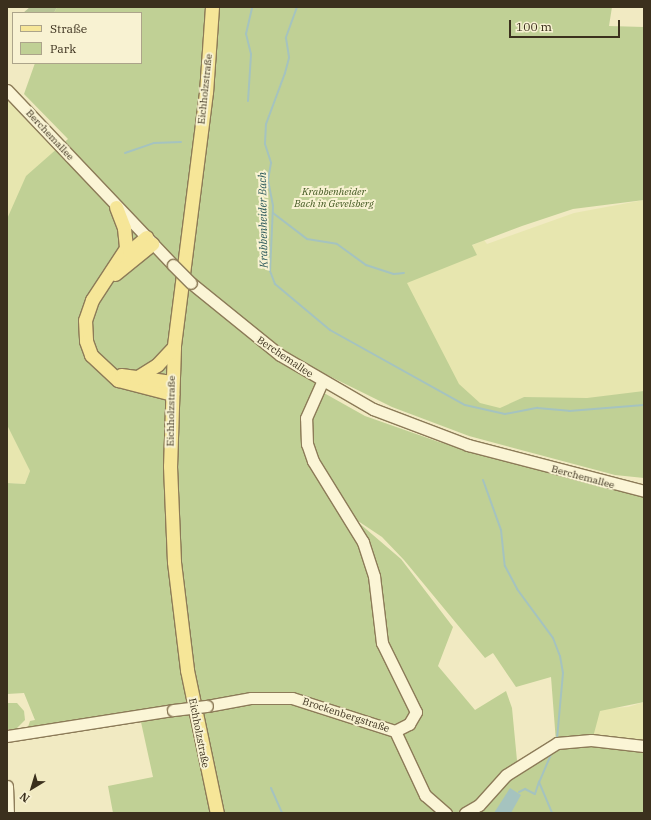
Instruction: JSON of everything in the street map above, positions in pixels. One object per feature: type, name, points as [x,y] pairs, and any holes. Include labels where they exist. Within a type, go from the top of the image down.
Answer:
[{"type":"main road","name":"Eichholzstraße","points":[[212,7],[206,92],[174,347],[172,388],[174,562],[187,670],[216,813]]},
{"type":"main road","points":[[116,207],[127,238],[122,258],[92,300],[85,328],[91,355],[110,373],[130,386],[172,388]]},
{"type":"main road","points":[[122,258],[149,240]]},
{"type":"main road","points":[[109,278],[149,240]]},
{"type":"main road","points":[[136,378],[157,365],[174,347]]},
{"type":"main road","points":[[110,373],[136,378],[172,388]]},
{"type":"street","name":"Berchemallee","points":[[7,90],[116,207],[191,283],[257,338],[322,382],[373,409],[445,438],[644,491]]},
{"type":"street","name":"Brockenbergstraße","points":[[7,736],[252,698],[292,698],[395,731],[410,724],[416,712],[382,643],[368,556],[306,444],[306,418],[322,382]]},
{"type":"street","points":[[395,731],[425,795],[446,813]]},
{"type":"street","points":[[465,813],[479,805],[506,775],[557,743],[591,740],[644,746]]},
{"type":"street","points":[[7,786],[8,813]]},
{"type":"green space","points":[[30,7],[57,7],[54,12],[24,12]]},
{"type":"green space","name":"Krabbenheider Bach in Gevelsberg","points":[[57,7],[612,7],[609,26],[644,27],[644,200],[573,209],[522,226],[472,245],[477,255],[407,283],[459,384],[480,403],[500,408],[524,397],[587,398],[644,391],[644,478],[615,475],[469,436],[392,407],[321,372],[313,389],[314,406],[324,393],[365,416],[439,442],[644,497],[644,702],[600,711],[592,741],[644,747],[644,813],[113,813],[108,786],[153,777],[139,713],[27,730],[30,721],[35,720],[24,693],[7,694],[7,483],[25,484],[30,471],[7,425],[7,219],[26,176],[68,139],[24,94],[35,64],[142,64],[142,12],[54,12]],"holes":[[[352,517],[382,537],[404,560],[485,658],[493,653],[516,687],[551,677],[556,742],[518,771],[512,708],[506,691],[475,710],[438,666],[453,627],[401,559]]]},
{"type":"green space","points":[[7,96],[57,149],[26,177],[8,219]]},
{"type":"green space","points":[[644,200],[644,392],[574,400],[524,397],[499,409],[482,405],[461,389],[401,278],[484,240],[487,244],[574,213]]},
{"type":"green space","points":[[7,425],[30,471],[25,484],[7,483]]},
{"type":"green space","points":[[644,702],[644,740],[560,738],[558,711],[628,707]]},
{"type":"green space","points":[[7,703],[17,703],[24,711],[25,720],[15,730],[7,729]]},
{"type":"water","points":[[510,788],[521,795],[511,813],[494,813]]},
{"type":"waterway","points":[[248,101],[251,54],[246,34],[252,7]]},
{"type":"waterway","name":"Krabbenheider Bach","points":[[297,7],[286,38],[289,58],[266,124],[265,144],[271,163],[268,180],[273,206],[270,271],[275,284],[330,330],[465,405],[505,414],[537,408],[569,411],[644,405]]},
{"type":"waterway","points":[[125,153],[154,143],[181,142]]},
{"type":"waterway","points":[[273,213],[307,239],[337,244],[366,265],[394,274],[404,273]]},
{"type":"waterway","name":"Krabbenheider Bach","points":[[483,480],[501,530],[505,566],[517,589],[553,638],[560,656],[563,673],[557,739]]},
{"type":"waterway","name":"Krabbenheider Bach","points":[[552,752],[539,782],[552,813]]},
{"type":"waterway","points":[[519,792],[525,789],[535,794],[539,782]]},
{"type":"waterway","points":[[271,788],[282,813]]}]
